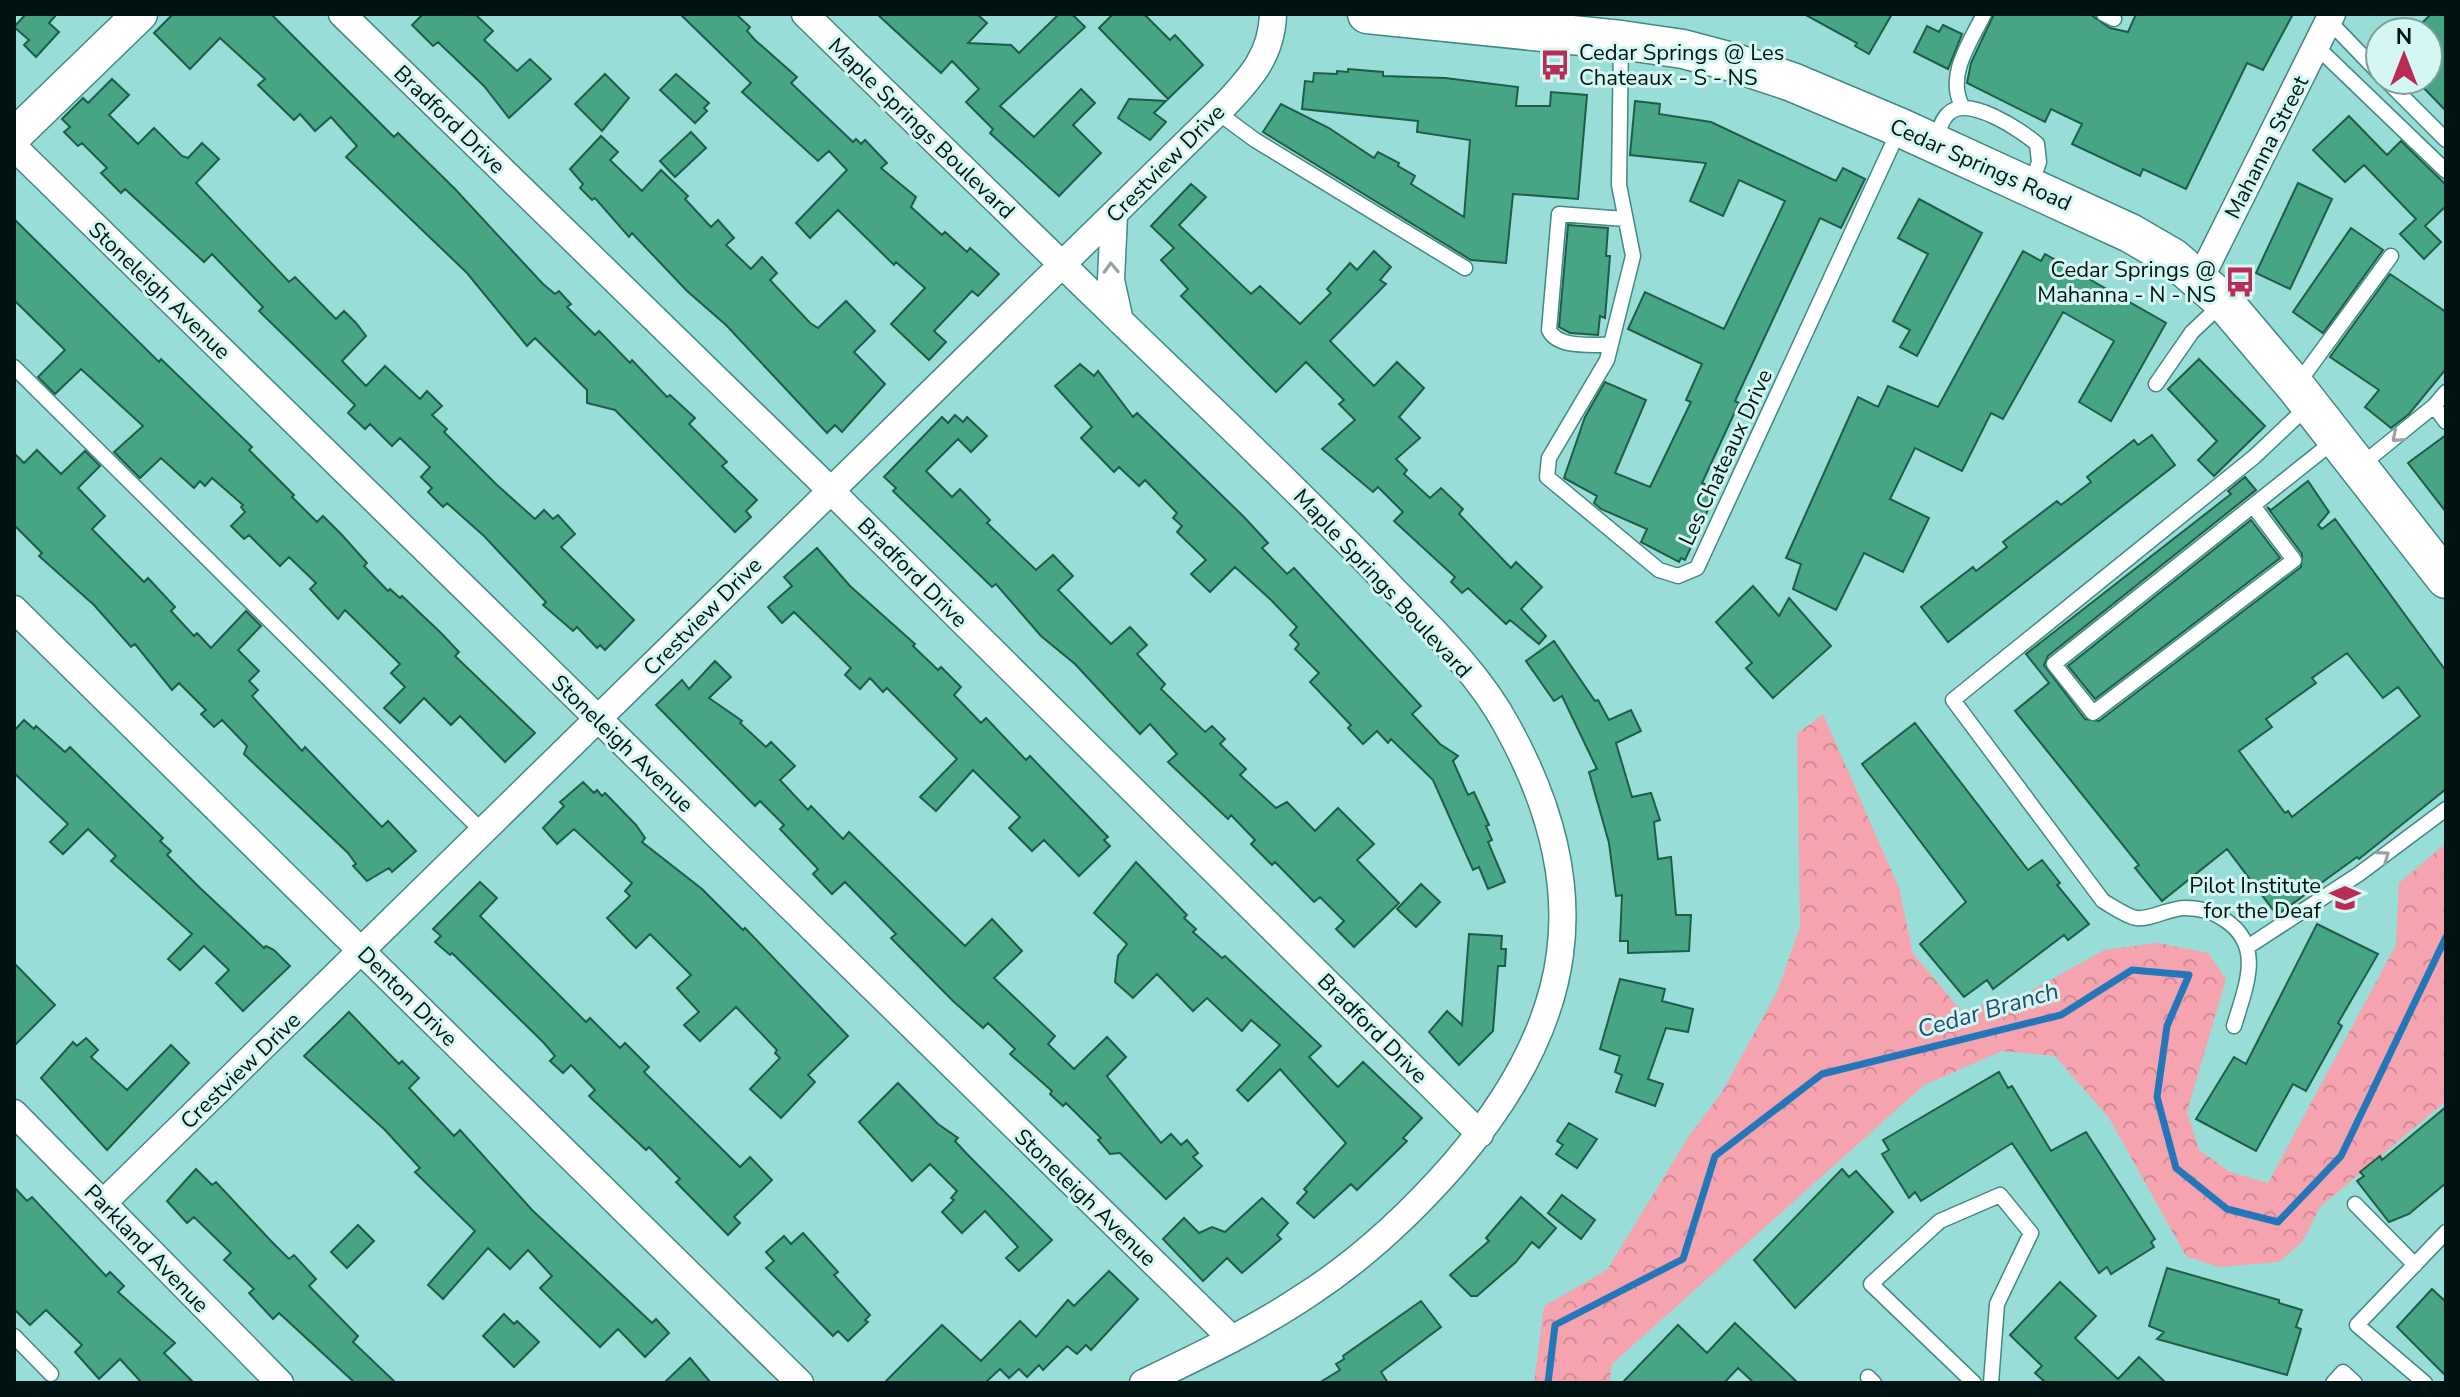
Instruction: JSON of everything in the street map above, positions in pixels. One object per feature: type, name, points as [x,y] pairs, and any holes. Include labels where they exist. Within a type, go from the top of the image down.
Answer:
[{"type":"main road","name":"Cedar Springs Road","points":[[1367,14],[1621,40],[1683,49],[1732,62],[1792,82],[1917,135],[2130,233],[2212,290],[2303,395],[2446,579]]},
{"type":"street","name":"Bradford Drive","points":[[342,14],[829,489],[1480,1134]]},
{"type":"street","name":"Maple Springs Boulevard","points":[[805,14],[1324,517],[1450,647],[1487,694],[1526,764],[1557,848],[1563,919],[1559,967],[1550,1007],[1515,1084],[1480,1134],[1404,1217],[1310,1293],[1232,1339],[1143,1383]]},
{"type":"street","name":"Crestview Drive","points":[[103,1203],[1217,112],[1264,58],[1272,39],[1273,14]]},
{"type":"street","name":"Mahanna Street","points":[[2212,290],[2330,18]]},
{"type":"street","points":[[14,136],[126,22]]},
{"type":"street","name":"Stoneleigh Avenue","points":[[14,147],[1232,1339]]},
{"type":"street","points":[[1114,215],[1111,280],[1120,321]]},
{"type":"street","name":"Denton Drive","points":[[14,609],[800,1383]]},
{"type":"street","name":"Parkland Avenue","points":[[14,1113],[280,1383]]},
{"type":"lane","points":[[1984,14],[1960,64],[1954,86],[1962,106],[2022,131],[2037,144],[2039,162],[2030,185]]},
{"type":"lane","points":[[2330,18],[2364,56]]},
{"type":"lane","name":"Les Chateaux Drive","points":[[1621,40],[1619,185],[1633,256],[1607,360],[1549,458],[1547,477],[1659,570],[1678,576],[1697,568],[1917,135]]},
{"type":"lane","points":[[2317,47],[2446,171]]},
{"type":"lane","points":[[2402,96],[2446,140]]},
{"type":"lane","points":[[1917,135],[1962,106]]},
{"type":"lane","points":[[1217,112],[1255,140],[1465,268]]},
{"type":"lane","points":[[1610,345],[1567,343],[1552,336],[1549,330],[1559,214],[1625,219]]},
{"type":"lane","points":[[2234,1026],[2249,977],[2249,946],[2235,926],[2212,911],[2185,908],[2137,918],[2103,901],[1953,700],[2254,457],[2303,395],[2391,256]]},
{"type":"lane","points":[[2156,384],[2192,332],[2212,290]]},
{"type":"lane","points":[[14,367],[483,832]]},
{"type":"lane","points":[[2254,507],[2294,560],[2093,713],[2054,664],[2254,507],[2434,406],[2446,392]]},
{"type":"lane","points":[[2434,406],[2446,422]]},
{"type":"lane","points":[[2249,946],[2359,874],[2446,809]]},
{"type":"lane","points":[[1974,1383],[1871,1284],[1940,1221],[2000,1195],[2031,1233],[1997,1304],[1991,1383]]},
{"type":"lane","points":[[2355,1204],[2415,1265]]},
{"type":"lane","points":[[2425,1383],[2357,1325],[2446,1232]]},
{"type":"lane","points":[[14,1336],[51,1374]]},
{"type":"lane","points":[[2333,1383],[2343,1372],[2355,1383]]},
{"type":"green space","points":[[1823,714],[1899,888],[1913,954],[1962,1011],[2027,993],[2104,950],[2158,943],[2208,953],[2226,979],[2187,1112],[2199,1150],[2230,1172],[2268,1183],[2396,945],[2399,883],[2446,843],[2446,1101],[2320,1207],[2303,1241],[2279,1262],[2219,1267],[2186,1256],[2109,1118],[2055,1056],[2002,1051],[1924,1085],[1612,1364],[1609,1383],[1534,1383],[1544,1306],[1607,1270],[1689,1136],[1722,1092],[1778,990],[1800,926],[1797,734]]},
{"type":"building","points":[[26,14],[57,14],[49,23],[59,32],[36,57],[24,45],[29,40],[14,27]]},
{"type":"building","points":[[173,14],[271,14],[394,137],[398,133],[455,189],[543,284],[555,294],[559,291],[571,304],[567,307],[595,335],[599,331],[667,397],[670,395],[695,418],[689,424],[727,462],[722,466],[757,500],[746,511],[751,517],[735,532],[615,410],[587,403],[587,390],[535,338],[527,346],[467,273],[346,157],[357,146],[331,117],[315,131],[300,114],[294,120],[258,85],[265,79],[220,38],[190,69],[154,33]]},
{"type":"building","points":[[423,14],[475,14],[493,31],[484,40],[517,71],[530,59],[551,79],[509,118],[484,86],[438,42],[433,46],[412,25]]},
{"type":"building","points":[[680,14],[736,14],[750,27],[747,31],[755,40],[797,77],[791,83],[853,142],[856,139],[861,144],[865,140],[887,163],[881,168],[916,197],[911,207],[942,235],[945,232],[967,252],[970,248],[999,274],[978,296],[972,291],[934,331],[946,342],[929,360],[891,324],[925,288],[896,262],[894,265],[838,210],[810,238],[796,223],[847,170],[829,151],[818,161],[742,92],[751,83]]},
{"type":"building","points":[[877,14],[977,14],[987,23],[968,43],[1011,45],[1019,53],[1059,14],[1072,14],[1085,27],[1000,106],[1034,137],[1081,89],[1095,103],[1073,125],[1101,153],[1059,196],[990,133],[993,129],[966,102],[979,89],[952,61],[941,73]]},
{"type":"building","points":[[1113,14],[1144,14],[1170,40],[1175,35],[1203,65],[1168,99],[1099,28]]},
{"type":"building","points":[[1804,14],[1892,14],[1869,54],[1855,46],[1857,43]]},
{"type":"building","points":[[1994,14],[2090,14],[2110,28],[2128,32],[2136,14],[2293,14],[2263,70],[2247,63],[2186,189],[2143,169],[2140,176],[2072,144],[2082,124],[2051,109],[2045,122],[1967,83],[1971,63]]},
{"type":"building","points":[[2446,14],[2446,111],[2431,96],[2444,96],[2444,16],[2429,16]]},
{"type":"building","points":[[1943,25],[1962,34],[1948,69],[1914,52],[1927,26],[1939,32]]},
{"type":"building","points":[[1348,69],[1383,72],[1383,76],[1445,78],[1518,87],[1516,106],[1550,106],[1551,92],[1587,95],[1578,199],[1513,194],[1506,263],[1471,260],[1263,132],[1281,104],[1329,128],[1374,158],[1378,152],[1399,163],[1398,166],[1415,176],[1411,184],[1464,217],[1470,140],[1417,132],[1418,121],[1302,109],[1305,81],[1313,82],[1314,73],[1337,74],[1337,71],[1348,72]]},
{"type":"building","points":[[605,74],[629,98],[602,131],[575,104]]},
{"type":"building","points":[[676,74],[709,103],[704,108],[707,111],[695,123],[660,90]]},
{"type":"building","points":[[112,79],[129,95],[109,115],[138,144],[154,128],[182,156],[188,158],[202,143],[219,159],[196,183],[289,282],[295,277],[336,319],[344,311],[356,323],[366,336],[342,361],[366,386],[385,366],[420,399],[427,391],[442,406],[432,415],[447,429],[444,432],[497,485],[535,519],[544,510],[553,519],[558,515],[575,534],[561,547],[634,620],[605,650],[600,645],[597,648],[577,627],[573,631],[543,605],[546,602],[484,536],[447,503],[443,507],[428,492],[432,488],[421,477],[430,467],[400,438],[392,446],[370,424],[365,429],[348,413],[355,405],[259,311],[263,307],[212,254],[204,262],[125,189],[121,193],[101,173],[107,168],[82,143],[78,146],[64,132],[70,127],[62,119],[83,98],[88,103]]},
{"type":"building","points":[[1129,99],[1166,101],[1154,113],[1166,122],[1150,140],[1118,118]]},
{"type":"building","points":[[1635,101],[1660,104],[1659,114],[1711,122],[1836,181],[1843,168],[1865,179],[1841,228],[1820,218],[1735,401],[1739,403],[1702,483],[1717,490],[1685,560],[1681,558],[1679,562],[1641,542],[1647,529],[1601,509],[1594,503],[1597,496],[1564,478],[1585,417],[1605,382],[1646,400],[1615,473],[1650,487],[1691,402],[1686,400],[1702,364],[1628,329],[1645,292],[1724,329],[1785,201],[1739,180],[1723,216],[1690,201],[1706,163],[1630,155]]},
{"type":"building","points":[[2349,116],[2387,155],[2401,141],[2446,185],[2446,206],[2425,226],[2441,242],[2424,259],[2400,234],[2416,219],[2364,165],[2345,182],[2313,150]]},
{"type":"building","points":[[691,132],[706,148],[675,177],[660,161]]},
{"type":"building","points":[[601,136],[618,152],[610,160],[642,191],[661,170],[688,196],[685,199],[711,227],[718,220],[734,238],[726,245],[751,269],[762,257],[777,273],[770,280],[810,323],[818,328],[846,301],[875,331],[854,352],[885,384],[842,432],[835,425],[827,433],[726,325],[687,291],[632,233],[629,237],[595,198],[592,200],[580,188],[583,184],[570,169]]},
{"type":"building","points":[[2298,183],[2332,199],[2290,289],[2256,273]]},
{"type":"building","points":[[1191,184],[1206,197],[1179,225],[1251,294],[1260,286],[1300,324],[1331,293],[1327,289],[1350,263],[1357,270],[1374,251],[1391,267],[1380,280],[1386,284],[1330,341],[1374,386],[1397,362],[1424,388],[1399,417],[1420,438],[1396,459],[1407,470],[1404,474],[1430,498],[1441,488],[1463,509],[1459,514],[1511,568],[1516,562],[1542,587],[1521,609],[1546,636],[1539,644],[1510,620],[1506,624],[1468,588],[1462,593],[1451,582],[1455,577],[1394,521],[1403,512],[1378,487],[1373,492],[1322,449],[1355,420],[1339,404],[1344,400],[1306,362],[1276,392],[1181,296],[1188,289],[1161,260],[1174,248],[1151,226]]},
{"type":"building","points":[[1919,199],[1982,233],[1917,356],[1900,347],[1910,330],[1893,321],[1928,254],[1898,238]]},
{"type":"building","points":[[14,219],[159,362],[161,359],[252,447],[249,450],[317,522],[323,516],[367,563],[364,566],[388,591],[390,589],[400,598],[402,596],[441,633],[459,652],[455,656],[535,733],[505,762],[460,716],[451,725],[424,698],[400,723],[384,708],[405,687],[391,673],[400,664],[345,610],[338,619],[310,589],[316,583],[289,557],[280,566],[249,535],[244,539],[231,526],[245,512],[241,507],[243,505],[212,478],[205,486],[200,481],[194,488],[161,458],[140,478],[114,452],[143,426],[81,369],[55,394],[38,377],[65,350],[14,300]]},
{"type":"building","points":[[1568,225],[1608,228],[1606,256],[1610,256],[1605,318],[1600,316],[1598,335],[1570,333],[1559,327]]},
{"type":"building","points":[[2351,228],[2383,250],[2323,333],[2293,312]]},
{"type":"building","points":[[2023,251],[2041,261],[2045,254],[2166,323],[2111,421],[2079,402],[2114,341],[2063,312],[2003,419],[1991,413],[1962,471],[1915,448],[1890,499],[1929,518],[1903,572],[1864,553],[1836,610],[1793,589],[1801,564],[1786,558],[1858,397],[1878,407],[1888,386],[1938,407]]},
{"type":"building","points":[[2390,274],[2446,312],[2446,369],[2409,414],[2391,428],[2365,407],[2379,390],[2330,357]]},
{"type":"building","points":[[2199,359],[2265,426],[2214,476],[2198,460],[2217,441],[2168,389]]},
{"type":"building","points":[[1080,364],[1094,376],[1098,371],[1133,417],[1137,413],[1244,517],[1268,543],[1262,548],[1287,574],[1294,568],[1421,706],[1412,714],[1440,744],[1458,756],[1453,761],[1468,795],[1474,792],[1489,825],[1486,826],[1492,840],[1488,842],[1505,882],[1488,889],[1479,867],[1473,870],[1433,780],[1391,739],[1388,743],[1377,731],[1363,744],[1348,728],[1351,725],[1310,682],[1319,673],[1295,649],[1299,644],[1290,635],[1297,627],[1271,600],[1235,567],[1210,592],[1191,574],[1206,560],[1177,532],[1182,526],[1173,518],[1177,513],[1145,480],[1139,486],[1119,467],[1114,472],[1081,438],[1092,427],[1055,386]]},
{"type":"building","points":[[955,415],[963,422],[967,417],[987,436],[971,452],[958,439],[926,471],[952,497],[960,489],[990,520],[987,523],[1036,570],[1053,555],[1073,576],[1058,590],[1111,644],[1130,627],[1147,645],[1137,654],[1165,684],[1161,689],[1205,732],[1212,726],[1225,739],[1220,744],[1246,769],[1240,775],[1276,808],[1287,802],[1315,831],[1338,808],[1374,844],[1357,860],[1399,903],[1354,947],[1336,929],[1344,921],[1320,897],[1314,902],[1275,862],[1272,865],[1251,844],[1255,840],[1231,815],[1228,819],[1168,762],[1177,754],[1150,724],[1140,734],[1075,664],[1041,636],[996,584],[992,587],[893,491],[896,488],[884,477],[942,417],[948,423]]},
{"type":"building","points":[[2152,435],[2175,465],[1948,642],[1921,607],[1973,567],[1976,571],[2007,547],[2003,542],[2057,501],[2061,505],[2091,482],[2087,477],[2134,440],[2138,445]]},
{"type":"building","points":[[2446,435],[2446,512],[2408,463]]},
{"type":"building","points":[[37,450],[61,474],[85,451],[100,466],[78,488],[105,516],[92,529],[144,582],[148,578],[175,607],[171,611],[194,636],[197,633],[211,648],[246,611],[261,626],[238,650],[259,671],[249,681],[258,690],[252,696],[302,751],[305,747],[382,827],[388,821],[416,851],[392,872],[389,868],[367,881],[353,866],[356,864],[348,853],[244,754],[247,746],[222,720],[214,727],[201,714],[206,710],[179,683],[172,690],[135,644],[131,647],[94,605],[39,556],[42,553],[14,525],[14,453],[24,463]]},
{"type":"building","points":[[2245,477],[2256,490],[2048,656],[2044,665],[2085,719],[2099,721],[2301,567],[2302,554],[2267,507],[2271,510],[2308,481],[2329,512],[2318,525],[2322,529],[2335,519],[2446,671],[2446,789],[2359,859],[2357,857],[2277,915],[2227,849],[2162,901],[2135,868],[2139,865],[2015,711],[2049,683],[2026,654],[2231,494],[2228,491]],"holes":[[[2347,653],[2383,698],[2398,687],[2420,716],[2292,817],[2288,811],[2285,813],[2239,751],[2272,727],[2266,719],[2316,683],[2312,678]]]},
{"type":"building","points":[[2251,520],[2280,558],[2095,699],[2068,666]]},
{"type":"building","points":[[817,548],[850,586],[915,644],[913,646],[938,670],[941,667],[961,687],[954,695],[981,723],[986,718],[1026,760],[1030,756],[1108,837],[1104,840],[1110,846],[1079,876],[1044,840],[1032,851],[1009,828],[1020,817],[973,770],[936,811],[920,797],[957,759],[887,688],[883,692],[870,678],[860,689],[845,675],[851,668],[794,612],[782,623],[768,607],[792,586],[784,577]]},
{"type":"building","points":[[1753,586],[1779,616],[1789,598],[1831,646],[1773,698],[1746,668],[1752,663],[1716,622]]},
{"type":"building","points":[[1554,641],[1609,720],[1631,710],[1641,731],[1616,743],[1632,797],[1651,793],[1660,820],[1654,822],[1658,859],[1671,857],[1676,915],[1691,915],[1689,951],[1628,953],[1628,941],[1620,941],[1622,895],[1616,896],[1609,843],[1589,772],[1597,769],[1562,696],[1554,701],[1526,661]]},
{"type":"building","points":[[715,661],[731,677],[709,698],[742,721],[740,723],[766,747],[771,742],[795,766],[780,780],[808,810],[811,806],[843,839],[849,832],[965,946],[992,919],[1022,951],[994,978],[1055,1036],[1048,1044],[1074,1069],[1107,1037],[1126,1057],[1107,1076],[1109,1079],[1161,1143],[1171,1134],[1181,1145],[1187,1140],[1198,1153],[1193,1157],[1202,1166],[1166,1199],[1120,1153],[1110,1154],[1098,1140],[1101,1138],[1066,1103],[1063,1106],[1050,1094],[1052,1091],[1010,1054],[1015,1049],[988,1023],[983,1028],[953,1001],[891,938],[896,934],[845,882],[832,894],[813,874],[818,869],[780,829],[784,825],[760,801],[755,806],[656,705],[682,680],[689,689]]},
{"type":"building","points":[[24,720],[34,729],[36,726],[65,752],[70,747],[163,838],[160,841],[171,851],[167,855],[199,887],[264,948],[274,950],[290,966],[243,1011],[216,983],[229,970],[204,946],[180,970],[168,959],[192,934],[111,861],[116,856],[88,829],[63,854],[50,842],[68,824],[14,773],[14,731]]},
{"type":"building","points":[[1915,723],[2028,870],[2042,860],[2060,883],[2057,885],[2089,924],[2068,940],[2064,935],[1993,989],[1987,980],[1964,997],[1920,944],[1966,902],[1862,764]]},
{"type":"building","points":[[583,782],[594,793],[597,790],[602,796],[605,793],[636,825],[645,838],[642,842],[702,889],[743,930],[745,928],[848,1036],[808,1075],[815,1082],[781,1118],[750,1089],[780,1058],[775,1053],[777,1050],[736,1007],[700,1041],[684,1025],[699,1012],[677,988],[691,975],[650,934],[636,948],[607,918],[630,896],[625,891],[632,883],[574,829],[557,844],[543,828],[564,806],[560,802]]},
{"type":"building","points":[[1136,862],[1187,915],[1184,918],[1196,929],[1193,932],[1222,958],[1225,956],[1321,1046],[1309,1057],[1338,1087],[1363,1062],[1422,1118],[1403,1138],[1407,1141],[1357,1190],[1351,1184],[1314,1218],[1297,1203],[1307,1192],[1304,1189],[1346,1143],[1280,1069],[1248,1101],[1237,1090],[1280,1045],[1251,1020],[1242,1031],[1207,998],[1193,1011],[1157,974],[1133,998],[1115,982],[1118,956],[1127,944],[1094,913]]},
{"type":"building","points":[[480,882],[497,898],[480,916],[586,1022],[590,1018],[620,1048],[625,1043],[649,1067],[644,1072],[740,1167],[750,1157],[772,1180],[734,1217],[740,1223],[728,1235],[676,1182],[680,1179],[649,1147],[646,1150],[589,1096],[595,1090],[571,1065],[563,1073],[550,1061],[555,1056],[544,1043],[452,953],[450,955],[435,942],[441,936],[433,929]]},
{"type":"building","points":[[1421,884],[1440,902],[1416,927],[1397,909]]},
{"type":"building","points":[[2317,924],[2378,954],[2338,1023],[2342,1026],[2306,1091],[2293,1084],[2256,1151],[2196,1119],[2234,1057],[2246,1064]]},
{"type":"building","points":[[1469,934],[1502,936],[1501,949],[1506,949],[1505,966],[1498,966],[1493,1031],[1459,1065],[1429,1032],[1447,1011],[1462,1025]]},
{"type":"building","points":[[14,963],[55,1005],[14,1046]]},
{"type":"building","points":[[1620,979],[1665,989],[1662,1001],[1693,1009],[1688,1032],[1666,1028],[1648,1079],[1663,1084],[1655,1106],[1616,1092],[1622,1075],[1615,1072],[1620,1056],[1600,1049]]},
{"type":"building","points":[[349,1012],[399,1064],[402,1061],[419,1078],[409,1088],[454,1136],[460,1130],[532,1210],[652,1323],[656,1319],[669,1333],[645,1357],[618,1329],[600,1347],[540,1288],[552,1276],[528,1250],[510,1269],[488,1248],[443,1299],[428,1285],[475,1231],[415,1172],[420,1168],[385,1130],[304,1056]]},
{"type":"building","points":[[86,1038],[98,1050],[91,1057],[127,1090],[171,1045],[189,1063],[107,1150],[41,1078],[73,1042],[77,1046]]},
{"type":"building","points":[[1999,1072],[2008,1088],[2012,1086],[2051,1151],[2086,1132],[2155,1239],[2151,1242],[2154,1247],[2111,1274],[2107,1267],[2099,1273],[2012,1143],[1921,1201],[1915,1192],[1909,1198],[1882,1154],[1889,1150],[1883,1140]]},
{"type":"building","points":[[898,1083],[938,1124],[958,1138],[955,1141],[966,1153],[1052,1240],[1019,1271],[1006,1258],[1018,1247],[985,1211],[962,1233],[942,1212],[954,1200],[951,1198],[957,1191],[930,1164],[912,1181],[859,1122]]},
{"type":"building","points":[[2446,1107],[2446,1183],[2409,1214],[2389,1222],[2357,1181],[2364,1176],[2360,1172],[2380,1156],[2382,1160]]},
{"type":"building","points":[[1569,1123],[1597,1139],[1577,1168],[1556,1154],[1563,1145],[1557,1141]]},
{"type":"building","points":[[196,1169],[212,1185],[216,1182],[289,1259],[294,1255],[316,1279],[309,1286],[358,1336],[353,1342],[396,1383],[355,1383],[279,1313],[273,1319],[249,1293],[254,1289],[224,1260],[231,1253],[194,1217],[187,1223],[167,1201]]},
{"type":"building","points":[[1842,1169],[1849,1177],[1856,1171],[1893,1212],[1795,1308],[1754,1260]]},
{"type":"building","points":[[14,1187],[27,1201],[32,1197],[106,1276],[110,1272],[124,1286],[118,1292],[175,1343],[164,1353],[194,1383],[142,1383],[120,1359],[99,1379],[75,1352],[82,1345],[46,1310],[30,1325],[14,1309]]},
{"type":"building","points":[[1562,1195],[1595,1220],[1581,1239],[1548,1213]]},
{"type":"building","points":[[1521,1197],[1556,1228],[1539,1248],[1532,1242],[1516,1262],[1477,1296],[1471,1296],[1450,1275],[1489,1241],[1486,1238]]},
{"type":"building","points":[[1262,1198],[1288,1223],[1277,1235],[1281,1239],[1242,1273],[1227,1258],[1203,1281],[1163,1239],[1184,1218],[1199,1233],[1212,1227],[1225,1232]]},
{"type":"building","points":[[358,1225],[374,1241],[347,1268],[331,1252]]},
{"type":"building","points":[[803,1233],[838,1272],[834,1275],[870,1315],[865,1320],[868,1322],[848,1341],[838,1331],[833,1336],[766,1268],[774,1261],[766,1252],[784,1236],[791,1244]]},
{"type":"building","points":[[2167,1268],[2279,1300],[2279,1303],[2302,1310],[2296,1327],[2301,1329],[2287,1375],[2157,1339],[2164,1332],[2149,1326]]},
{"type":"building","points":[[1109,1271],[1138,1299],[1091,1350],[1086,1345],[1077,1354],[1067,1346],[1043,1370],[1039,1365],[1027,1377],[1019,1369],[1009,1378],[1000,1369],[985,1383],[884,1383],[942,1325],[981,1361],[1020,1321],[1036,1337],[1068,1300],[1074,1306]]},
{"type":"building","points":[[2060,1282],[2096,1316],[2075,1338],[2118,1379],[2139,1357],[2166,1383],[2046,1383],[2035,1373],[2042,1366],[2010,1335]]},
{"type":"building","points":[[2432,1289],[2446,1302],[2446,1376],[2397,1327]]},
{"type":"building","points":[[1421,1301],[1441,1327],[1381,1372],[1388,1383],[1319,1383],[1340,1370],[1336,1364],[1344,1359],[1343,1356]]},
{"type":"building","points":[[504,1314],[514,1324],[517,1321],[539,1342],[514,1367],[483,1336]]},
{"type":"building","points":[[1735,1323],[1798,1383],[1754,1383],[1738,1368],[1724,1383],[1622,1383],[1678,1325],[1707,1353]]},
{"type":"building","points":[[690,1358],[711,1383],[664,1383]]},
{"type":"waterway","name":"Cedar Branch","points":[[1548,1383],[1555,1325],[1683,1259],[1715,1156],[1822,1074],[2061,1015],[2132,970],[2189,975],[2167,1026],[2157,1097],[2176,1168],[2227,1209],[2278,1222],[2341,1156],[2446,937]]},
{"type":"place","name":"Cedar Springs @ Les Chateaux - S - NS","points":[[1555,65]]},
{"type":"place","name":"Cedar Springs @ Mahanna - N - NS","points":[[2240,282]]},
{"type":"place","name":"Pilot Institute for the Deaf","points":[[2345,898]]}]
